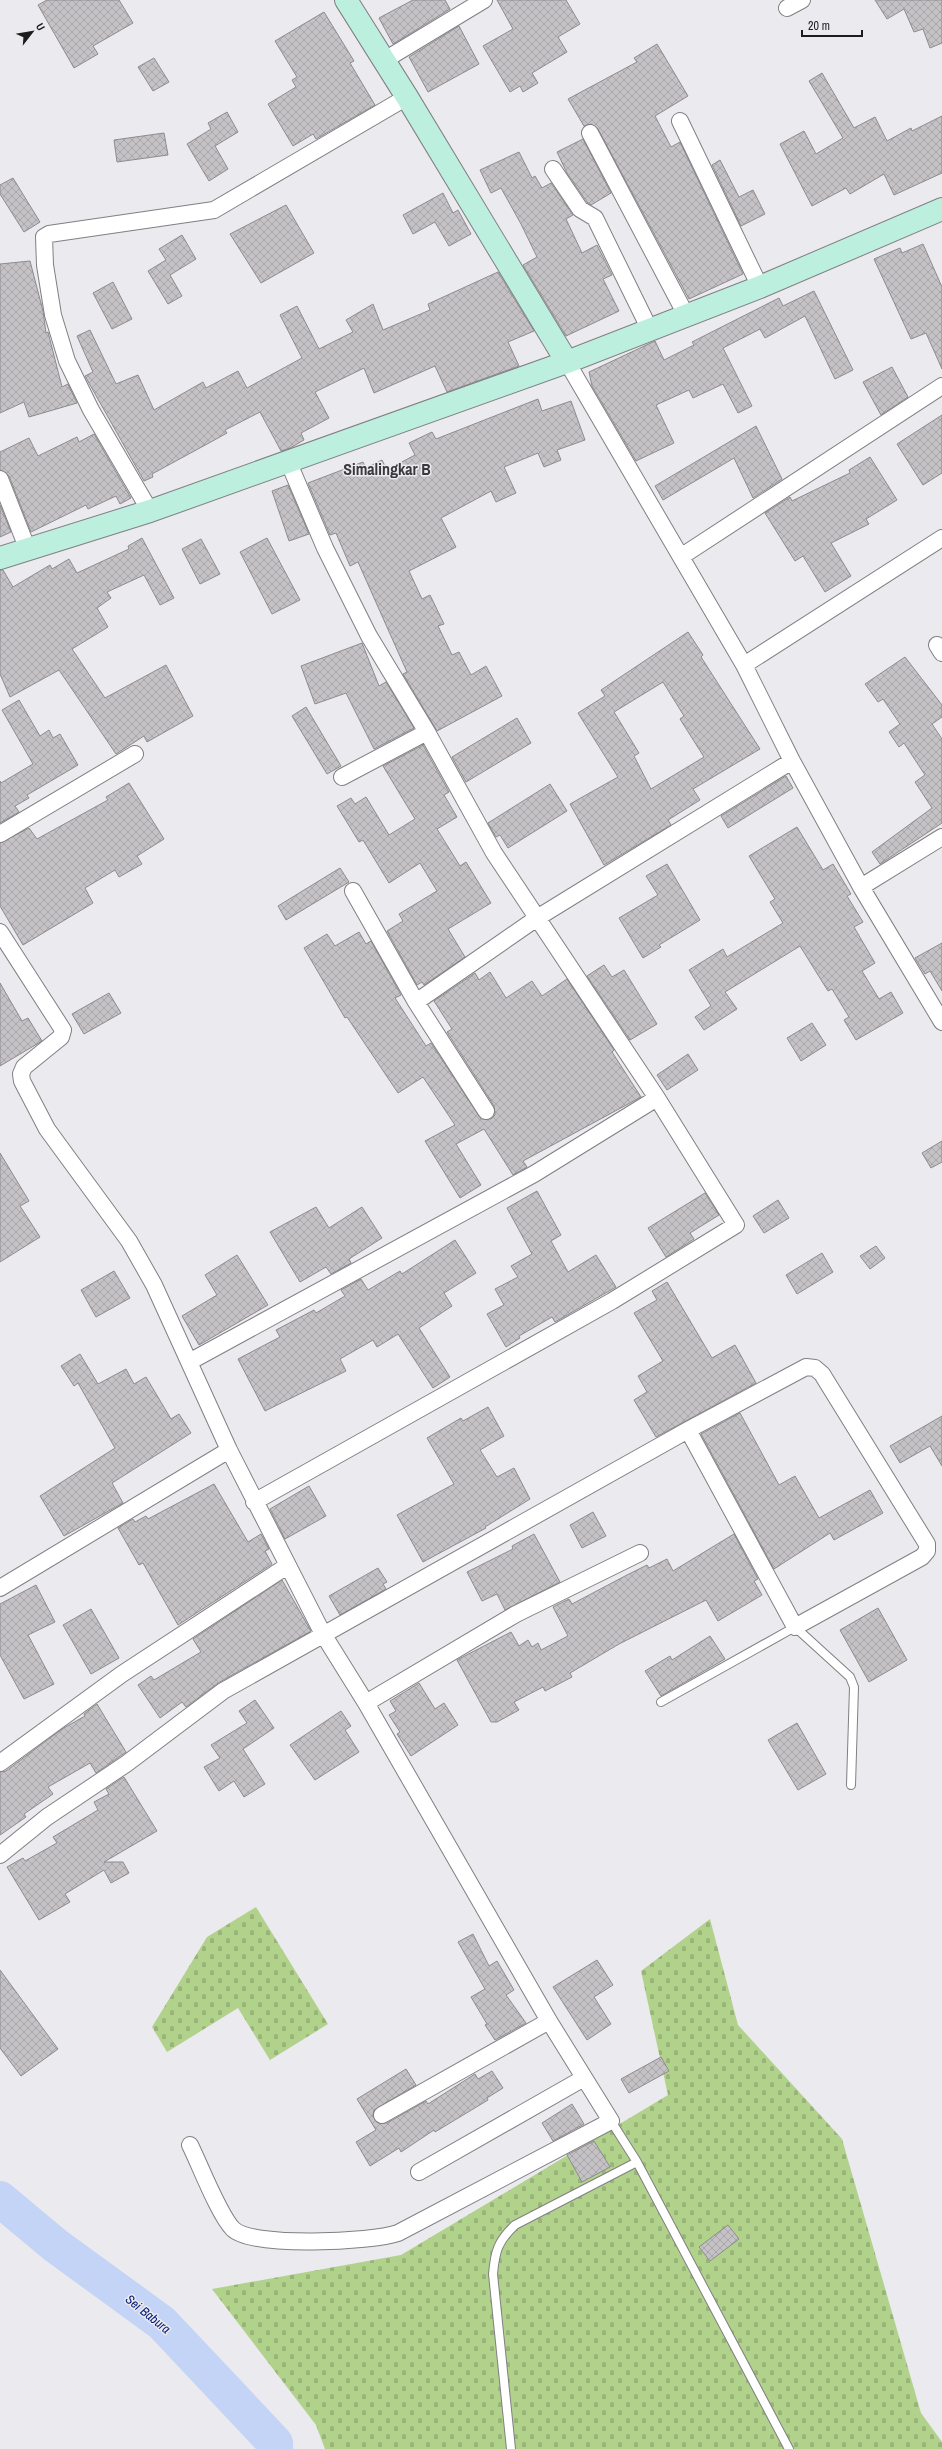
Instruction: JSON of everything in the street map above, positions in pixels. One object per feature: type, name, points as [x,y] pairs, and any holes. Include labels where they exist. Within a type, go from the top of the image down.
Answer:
[{"type":"main road","points":[[346,0],[407,97],[567,362]]},
{"type":"main road","points":[[0,558],[150,511],[567,362],[760,287],[942,209]]},
{"type":"street","points":[[383,61],[484,0]]},
{"type":"street","points":[[787,8],[802,0]]},
{"type":"street","points":[[150,511],[91,410],[67,361],[53,314],[45,265],[44,237],[49,234],[214,210],[407,97]]},
{"type":"street","points":[[680,121],[760,287]]},
{"type":"street","points":[[590,133],[686,315]]},
{"type":"street","points":[[553,169],[580,208],[595,218],[650,330]]},
{"type":"street","points":[[567,362],[682,556],[744,665],[792,761],[861,887],[942,1022]]},
{"type":"street","points":[[682,556],[942,386]]},
{"type":"street","points":[[254,1502],[612,1301],[735,1228],[736,1223],[657,1098],[494,853],[427,732],[369,636],[325,548],[288,461]]},
{"type":"street","points":[[0,479],[28,550]]},
{"type":"street","points":[[744,665],[942,538]]},
{"type":"street","points":[[342,777],[427,732]]},
{"type":"street","points":[[0,834],[135,754]]},
{"type":"street","points":[[416,1002],[537,918],[792,761]]},
{"type":"street","points":[[861,887],[942,837]]},
{"type":"street","points":[[353,891],[416,1002],[486,1111]]},
{"type":"street","points":[[0,932],[63,1030],[61,1037],[24,1067],[21,1074],[22,1081],[47,1129],[129,1241],[154,1285],[254,1502],[324,1634],[366,1703],[548,2021],[611,2121],[398,2233],[368,2240],[278,2240],[243,2236],[227,2222],[190,2145]]},
{"type":"street","points":[[189,1362],[527,1178],[657,1098]]},
{"type":"street","points":[[0,1855],[47,1817],[126,1764],[223,1691],[688,1430],[806,1367],[815,1368],[822,1374],[927,1544],[927,1551],[922,1557],[795,1627],[688,1430]]},
{"type":"street","points":[[0,1588],[229,1450]]},
{"type":"street","points":[[366,1703],[516,1614],[640,1553]]},
{"type":"street","points":[[0,1763],[122,1674],[287,1566]]},
{"type":"street","points":[[382,2115],[548,2021]]},
{"type":"street","points":[[419,2172],[584,2078]]},
{"type":"lane","points":[[661,1702],[795,1627],[850,1677],[854,1687],[852,1785]]},
{"type":"lane","points":[[611,2121],[637,2162],[789,2449]]},
{"type":"lane","points":[[511,2449],[493,2274],[495,2252],[504,2235],[515,2225],[637,2162]]},
{"type":"green space","points":[[256,1907],[328,2024],[270,2060],[238,2008],[167,2052],[152,2027],[207,1937]]},
{"type":"green space","points":[[710,1919],[738,2025],[842,2139],[921,2413],[942,2442],[942,2449],[325,2449],[316,2425],[212,2289],[401,2255],[668,2095],[641,1971]]},
{"type":"building","points":[[47,0],[119,0],[133,23],[93,46],[98,54],[74,68],[38,5]]},
{"type":"building","points":[[413,0],[445,0],[450,9],[393,44],[379,18]]},
{"type":"building","points":[[497,0],[566,0],[580,24],[558,37],[567,52],[532,73],[538,83],[523,92],[520,86],[510,92],[483,46],[513,29]]},
{"type":"building","points":[[875,0],[942,0],[942,43],[930,48],[923,29],[914,32],[904,9],[887,19]]},
{"type":"building","points":[[324,12],[354,61],[350,63],[375,105],[316,139],[313,134],[293,146],[268,104],[296,87],[292,80],[297,77],[275,41]]},
{"type":"building","points":[[459,26],[479,64],[428,92],[409,57]]},
{"type":"building","points":[[657,44],[688,96],[655,116],[671,147],[680,142],[743,274],[689,299],[598,129],[591,124],[584,126],[568,99],[637,62],[634,58]]},
{"type":"building","points":[[154,58],[169,82],[153,91],[138,67]]},
{"type":"building","points":[[822,73],[854,128],[875,117],[887,141],[911,128],[912,131],[942,116],[942,173],[894,195],[884,174],[850,194],[846,188],[812,206],[780,144],[804,131],[816,154],[843,138],[809,81]]},
{"type":"building","points":[[227,112],[238,132],[215,146],[228,169],[209,181],[187,144],[211,129],[208,123]]},
{"type":"building","points":[[164,133],[168,155],[117,162],[114,140]]},
{"type":"building","points":[[583,139],[611,193],[591,205],[587,202],[567,173],[557,152]]},
{"type":"building","points":[[519,152],[532,178],[535,176],[542,188],[551,183],[573,215],[566,219],[582,253],[597,245],[612,275],[603,279],[619,311],[566,336],[523,265],[537,257],[521,224],[501,188],[491,193],[480,170]]},
{"type":"building","points":[[720,160],[739,197],[753,190],[765,214],[741,226],[712,165]]},
{"type":"building","points":[[13,178],[40,222],[24,232],[0,194],[0,185]]},
{"type":"building","points":[[443,193],[453,213],[458,210],[471,234],[449,246],[435,222],[413,234],[403,215]]},
{"type":"building","points":[[286,205],[314,253],[261,283],[230,234]]},
{"type":"building","points":[[182,235],[196,259],[170,275],[182,296],[168,304],[148,271],[166,260],[159,249]]},
{"type":"building","points":[[923,244],[942,287],[942,369],[926,333],[911,339],[874,259],[900,248],[902,253]]},
{"type":"building","points":[[30,261],[43,311],[46,333],[48,332],[62,387],[68,384],[77,403],[29,417],[24,402],[0,413],[0,264]]},
{"type":"building","points":[[498,272],[534,331],[508,342],[519,366],[447,392],[435,366],[374,393],[364,368],[315,392],[329,418],[301,433],[304,440],[281,451],[260,412],[225,430],[227,433],[152,474],[153,477],[144,481],[85,376],[93,372],[77,336],[90,330],[116,384],[138,375],[154,410],[203,382],[206,388],[238,371],[247,388],[302,358],[280,315],[297,306],[319,349],[353,332],[346,320],[373,304],[383,330],[430,310],[428,304]]},
{"type":"building","points":[[113,282],[132,319],[112,329],[93,293]]},
{"type":"building","points":[[814,291],[853,370],[835,379],[805,316],[765,338],[760,329],[723,348],[752,406],[738,413],[723,384],[693,398],[689,390],[656,405],[674,443],[636,461],[592,386],[589,372],[655,341],[664,360],[694,345],[692,342],[779,298],[783,306]]},
{"type":"building","points":[[892,367],[908,397],[881,415],[863,382]]},
{"type":"building","points":[[538,399],[542,411],[571,401],[585,440],[557,450],[561,460],[544,467],[538,453],[504,467],[516,493],[496,502],[491,491],[441,518],[456,547],[409,571],[422,599],[430,595],[444,624],[438,626],[452,655],[459,652],[471,675],[486,666],[502,696],[437,731],[403,674],[407,672],[358,562],[350,566],[336,533],[330,535],[308,483],[363,462],[366,468],[382,460],[387,470],[415,455],[409,443],[432,432],[436,439]]},
{"type":"building","points":[[942,415],[942,473],[923,485],[897,444]]},
{"type":"building","points":[[756,426],[782,479],[753,498],[734,458],[663,500],[655,486]]},
{"type":"building","points":[[94,434],[131,498],[120,504],[116,496],[88,509],[86,505],[31,532],[9,476],[0,470],[0,452],[29,438],[38,456],[77,437],[79,442]]},
{"type":"building","points":[[870,457],[897,500],[866,519],[869,524],[831,543],[851,576],[825,592],[803,556],[795,561],[765,513],[790,497],[792,501],[850,473],[849,470]]},
{"type":"building","points":[[288,485],[309,534],[289,541],[272,491]]},
{"type":"building","points":[[0,505],[11,532],[0,537]]},
{"type":"building","points":[[142,538],[174,598],[160,605],[144,575],[107,592],[111,598],[97,608],[108,627],[72,649],[105,698],[166,665],[193,716],[147,742],[144,736],[116,754],[59,670],[10,697],[0,674],[0,570],[3,570],[13,587],[50,565],[52,569],[69,559],[77,573],[129,549],[128,546]]},
{"type":"building","points":[[267,538],[300,600],[272,614],[240,552]]},
{"type":"building","points":[[201,539],[220,574],[200,584],[182,549]]},
{"type":"building","points":[[688,632],[703,655],[701,657],[760,749],[693,789],[700,800],[668,820],[671,825],[604,865],[570,804],[618,777],[578,713],[605,696],[601,690]],"holes":[[[663,682],[684,716],[680,719],[704,757],[651,789],[634,756],[639,753],[614,712]]]},
{"type":"building","points":[[362,643],[379,686],[386,682],[414,728],[374,749],[346,693],[315,704],[301,666]]},
{"type":"building","points":[[905,657],[942,705],[942,717],[932,724],[942,739],[942,823],[880,864],[872,852],[932,808],[915,782],[925,775],[904,743],[899,747],[889,732],[900,724],[883,699],[878,702],[865,684]]},
{"type":"building","points":[[19,700],[40,736],[49,730],[53,738],[60,734],[78,765],[27,795],[29,798],[15,806],[19,812],[0,823],[0,781],[1,783],[33,764],[2,710]]},
{"type":"building","points":[[306,707],[341,766],[327,774],[292,716]]},
{"type":"building","points":[[517,718],[531,743],[466,782],[452,757]]},
{"type":"building","points":[[423,745],[449,792],[444,795],[457,817],[437,829],[460,866],[466,862],[491,903],[448,929],[465,957],[424,985],[422,982],[417,985],[387,931],[403,921],[399,914],[437,891],[420,863],[389,883],[363,840],[359,842],[337,806],[351,798],[355,804],[366,797],[389,835],[415,819],[383,766]]},
{"type":"building","points":[[786,776],[793,788],[728,828],[721,816]]},
{"type":"building","points":[[129,783],[164,839],[137,856],[142,864],[119,877],[115,870],[85,888],[93,903],[23,945],[0,906],[0,843],[29,828],[37,839],[108,800],[106,797]]},
{"type":"building","points":[[550,784],[567,811],[508,848],[500,835],[496,837],[488,823]]},
{"type":"building","points":[[797,827],[823,870],[833,864],[851,894],[847,896],[863,922],[854,927],[875,963],[862,971],[879,999],[891,992],[903,1013],[856,1040],[844,1020],[849,1017],[832,989],[828,991],[800,946],[725,992],[737,1009],[704,1030],[695,1017],[711,1006],[689,970],[723,949],[727,957],[783,923],[770,902],[775,899],[749,856]]},
{"type":"building","points":[[667,864],[700,920],[659,945],[661,947],[643,958],[619,918],[658,895],[646,876]]},
{"type":"building","points":[[340,868],[349,882],[286,920],[278,906]]},
{"type":"building","points":[[359,932],[366,944],[371,941],[401,995],[395,998],[426,1046],[431,1043],[481,1119],[491,1119],[495,1115],[494,1106],[447,1032],[452,1029],[434,1001],[475,973],[479,980],[490,972],[506,998],[532,981],[542,996],[567,979],[614,1050],[612,1052],[641,1097],[523,1161],[527,1167],[513,1175],[484,1129],[456,1144],[481,1185],[460,1198],[425,1141],[455,1125],[423,1077],[398,1093],[347,1017],[345,1018],[304,948],[327,934],[335,946]]},
{"type":"building","points":[[942,943],[942,991],[930,971],[925,974],[915,958]]},
{"type":"building","points":[[604,965],[612,977],[624,970],[657,1024],[630,1040],[587,976]]},
{"type":"building","points":[[0,983],[22,1021],[28,1018],[42,1041],[0,1066]]},
{"type":"building","points":[[109,993],[121,1013],[84,1034],[72,1014]]},
{"type":"building","points":[[812,1023],[826,1045],[801,1061],[787,1038]]},
{"type":"building","points":[[688,1054],[698,1070],[667,1090],[657,1075]]},
{"type":"building","points":[[942,1141],[942,1162],[931,1168],[922,1153]]},
{"type":"building","points":[[0,1153],[29,1201],[20,1206],[40,1237],[0,1262]]},
{"type":"building","points":[[537,1191],[561,1235],[551,1241],[568,1272],[596,1255],[616,1287],[555,1322],[552,1317],[519,1336],[520,1338],[506,1347],[487,1314],[504,1305],[495,1289],[518,1277],[511,1266],[532,1254],[507,1208]]},
{"type":"building","points":[[705,1193],[719,1215],[690,1233],[694,1239],[666,1257],[648,1228]]},
{"type":"building","points":[[778,1200],[789,1218],[764,1233],[753,1216]]},
{"type":"building","points":[[316,1207],[329,1228],[362,1207],[382,1238],[349,1259],[351,1263],[331,1274],[326,1267],[300,1282],[270,1232]]},
{"type":"building","points":[[455,1240],[476,1273],[444,1293],[452,1306],[419,1328],[450,1377],[433,1388],[398,1334],[377,1347],[373,1340],[340,1359],[346,1371],[265,1411],[238,1359],[280,1337],[276,1330],[314,1310],[316,1313],[345,1296],[341,1290],[361,1279],[368,1290],[400,1271],[402,1274]]},
{"type":"building","points":[[876,1246],[885,1258],[870,1269],[860,1256]]},
{"type":"building","points":[[822,1253],[833,1272],[797,1294],[786,1275]]},
{"type":"building","points":[[237,1255],[268,1305],[199,1345],[182,1316],[217,1295],[205,1275]]},
{"type":"building","points":[[114,1271],[130,1298],[96,1317],[81,1290]]},
{"type":"building","points":[[667,1282],[712,1358],[735,1345],[756,1383],[656,1437],[634,1400],[647,1392],[638,1376],[663,1361],[634,1313],[657,1300],[652,1291]]},
{"type":"building","points":[[80,1354],[98,1384],[126,1369],[134,1384],[146,1377],[171,1419],[179,1414],[191,1433],[112,1483],[123,1503],[64,1536],[40,1496],[115,1448],[78,1383],[74,1386],[61,1366]]},
{"type":"building","points":[[488,1407],[504,1436],[480,1450],[497,1477],[514,1468],[530,1499],[485,1527],[486,1528],[423,1562],[397,1515],[454,1484],[427,1438],[461,1418],[463,1421]]},
{"type":"building","points":[[740,1413],[779,1485],[795,1476],[819,1518],[870,1490],[883,1513],[834,1540],[830,1533],[774,1569],[701,1434]]},
{"type":"building","points":[[942,1416],[942,1466],[930,1446],[900,1463],[890,1446]]},
{"type":"building","points":[[214,1484],[248,1542],[261,1534],[269,1549],[265,1551],[272,1564],[178,1625],[143,1563],[139,1565],[118,1528],[133,1519],[135,1522],[146,1516],[148,1519]]},
{"type":"building","points":[[309,1486],[326,1516],[285,1539],[270,1509]]},
{"type":"building","points":[[593,1512],[606,1536],[582,1548],[570,1525]]},
{"type":"building","points":[[534,1534],[560,1582],[505,1610],[497,1594],[482,1601],[467,1572],[513,1549],[512,1546]]},
{"type":"building","points":[[734,1534],[758,1579],[754,1581],[762,1595],[718,1621],[706,1600],[619,1644],[570,1673],[572,1677],[545,1691],[543,1687],[514,1702],[519,1710],[497,1722],[491,1722],[457,1660],[511,1632],[519,1646],[528,1640],[532,1647],[538,1643],[541,1650],[568,1636],[553,1607],[569,1599],[572,1604],[647,1565],[649,1568],[667,1559],[673,1571]]},
{"type":"building","points":[[378,1568],[387,1582],[383,1584],[386,1589],[340,1615],[329,1596]]},
{"type":"building","points":[[282,1580],[311,1631],[218,1683],[186,1707],[182,1702],[160,1718],[138,1685],[151,1676],[154,1680],[201,1652],[193,1639]]},
{"type":"building","points":[[36,1585],[55,1622],[28,1635],[54,1684],[24,1699],[0,1655],[0,1604]]},
{"type":"building","points":[[878,1608],[907,1660],[869,1682],[840,1630]]},
{"type":"building","points":[[91,1609],[119,1658],[91,1674],[63,1625]]},
{"type":"building","points":[[710,1636],[725,1659],[661,1696],[645,1671],[670,1656],[672,1660]]},
{"type":"building","points":[[419,1683],[435,1709],[444,1703],[458,1725],[411,1756],[397,1734],[400,1732],[389,1715],[396,1711],[390,1701]]},
{"type":"building","points":[[255,1700],[274,1728],[243,1749],[265,1784],[244,1797],[234,1781],[219,1791],[204,1767],[220,1758],[211,1745],[247,1723],[239,1711]]},
{"type":"building","points":[[97,1704],[126,1752],[96,1773],[90,1763],[48,1787],[53,1794],[24,1814],[26,1817],[0,1835],[0,1772],[6,1771],[62,1729],[85,1716],[84,1714]]},
{"type":"building","points":[[341,1711],[351,1726],[345,1730],[359,1752],[315,1780],[290,1745]]},
{"type":"building","points":[[797,1723],[826,1774],[798,1790],[768,1740]]},
{"type":"building","points":[[124,1777],[157,1831],[104,1862],[123,1862],[129,1873],[111,1883],[104,1870],[65,1894],[70,1902],[39,1920],[7,1867],[23,1858],[25,1861],[57,1843],[53,1837],[98,1810],[94,1802],[109,1794],[106,1789]]},
{"type":"building","points":[[473,1934],[489,1966],[497,1961],[514,1990],[506,1995],[526,2023],[495,2040],[485,2025],[487,2024],[471,1997],[485,1989],[458,1942]]},
{"type":"building","points":[[597,1960],[613,1985],[594,1997],[611,2024],[587,2040],[553,1987]]},
{"type":"building","points":[[0,1970],[58,2049],[21,2076],[0,2048]]},
{"type":"building","points":[[661,2057],[669,2071],[629,2093],[621,2079]]},
{"type":"building","points":[[406,2069],[416,2085],[374,2110],[373,2115],[378,2123],[387,2123],[426,2101],[428,2104],[475,2074],[478,2079],[492,2071],[503,2088],[487,2098],[488,2100],[435,2132],[434,2130],[401,2152],[399,2148],[370,2166],[356,2142],[376,2130],[357,2099]]},
{"type":"building","points":[[572,2104],[584,2124],[553,2141],[542,2123]]},
{"type":"building","points":[[594,2141],[610,2167],[582,2182],[567,2155]]},
{"type":"building","points":[[728,2225],[739,2239],[710,2261],[699,2247]]},
{"type":"waterway","name":"Sei Babura","points":[[0,2199],[55,2245],[162,2323],[275,2443],[275,2449]]},
{"type":"district","name":"Simalingkar B","points":[[387,469]]}]
